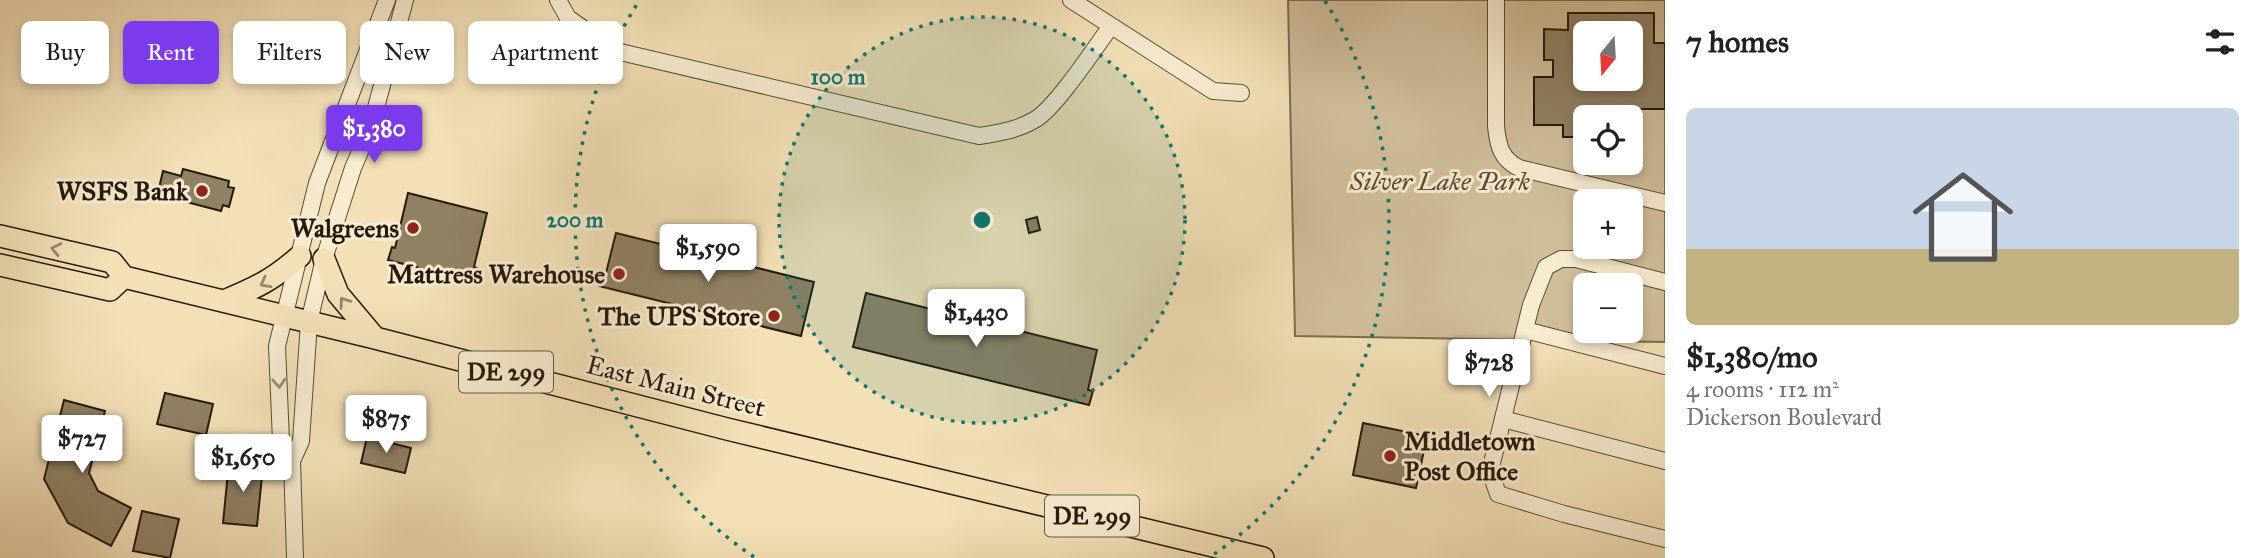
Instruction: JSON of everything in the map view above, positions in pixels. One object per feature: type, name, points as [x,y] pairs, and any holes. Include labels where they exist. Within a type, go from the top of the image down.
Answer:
[{"type":"main road","name":"East Main Street","points":[[0,236],[112,262],[124,277],[309,321],[727,429],[1259,558]]},
{"type":"main road","points":[[224,301],[278,276],[300,256]]},
{"type":"main road","points":[[324,259],[338,294],[375,338]]},
{"type":"main road","points":[[0,265],[110,290],[124,277]]},
{"type":"street","points":[[292,461],[281,441],[277,346],[317,183],[387,0]]},
{"type":"street","points":[[295,558],[292,461],[301,441],[309,321],[324,259],[353,168],[372,125],[405,0]]},
{"type":"street","points":[[558,0],[568,18],[616,51],[979,136],[1014,130],[1039,118],[1111,26]]},
{"type":"street","points":[[1071,0],[1213,91],[1241,93]]},
{"type":"street","points":[[1496,0],[1496,126],[1499,147],[1504,156],[1519,168],[1665,203]]},
{"type":"street","points":[[1665,282],[1586,261],[1561,259],[1546,267],[1531,304],[1490,471],[1499,494],[1564,514],[1665,539]]},
{"type":"street","points":[[1525,330],[1665,366]]},
{"type":"street","points":[[1503,419],[1665,461]]},
{"type":"green space","name":"Silver Lake Park","points":[[1288,0],[1665,0],[1665,342],[1643,342],[1643,273],[1573,273],[1573,341],[1295,336]]},
{"type":"building","points":[[1568,13],[1654,13],[1654,43],[1665,43],[1665,109],[1643,109],[1643,105],[1573,105],[1573,137],[1563,137],[1563,125],[1534,125],[1534,77],[1553,77],[1553,60],[1544,60],[1544,29],[1568,30]]},
{"type":"building","name":"WSFS Bank","points":[[183,169],[229,181],[228,187],[234,188],[229,207],[223,205],[221,211],[175,199],[176,192],[159,188],[163,171],[181,176]]},
{"type":"building","points":[[408,193],[487,213],[474,267],[477,268],[474,282],[388,260],[392,247],[395,248]]},
{"type":"building","points":[[1037,217],[1040,230],[1029,233],[1026,220]]},
{"type":"building","points":[[616,233],[814,282],[801,336],[599,286],[602,272],[606,273]]},
{"type":"building","points":[[866,293],[1097,350],[1088,390],[1093,391],[1089,405],[853,347]]},
{"type":"building","points":[[165,393],[213,404],[206,435],[157,424]]},
{"type":"building","points":[[64,400],[105,411],[89,473],[98,491],[131,508],[111,546],[68,523],[44,479]]},
{"type":"building","name":"Middletown Post Office","points":[[1363,423],[1427,436],[1416,488],[1353,475]]},
{"type":"building","points":[[367,437],[411,448],[405,473],[361,463]]},
{"type":"building","points":[[229,462],[263,466],[257,526],[223,523]]},
{"type":"building","points":[[142,511],[179,519],[170,558],[133,551]]},
{"type":"place","name":"WSFS Bank","points":[[202,191]]},
{"type":"place","name":"Walgreens","points":[[413,228]]},
{"type":"place","name":"Mattress Warehouse","points":[[619,274]]},
{"type":"place","name":"The UPS Store","points":[[774,316]]},
{"type":"place","name":"Middletown Post Office","points":[[1390,456]]}]
